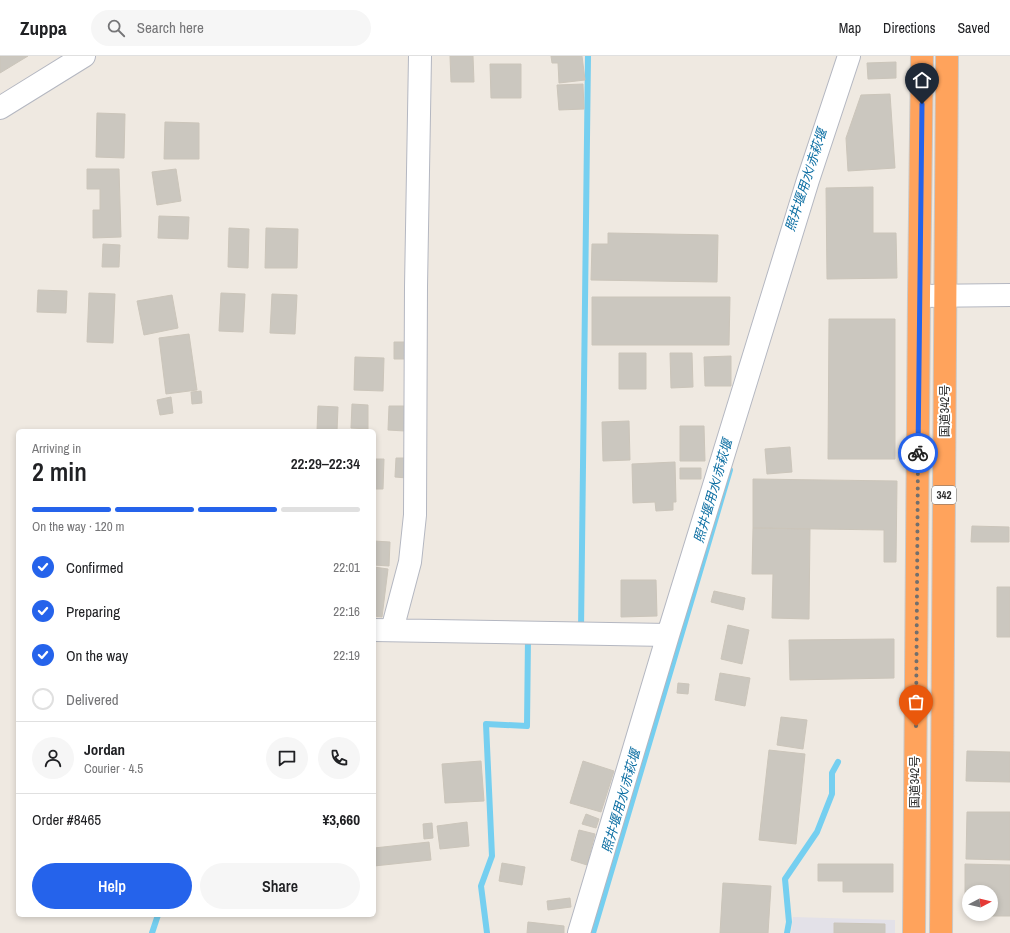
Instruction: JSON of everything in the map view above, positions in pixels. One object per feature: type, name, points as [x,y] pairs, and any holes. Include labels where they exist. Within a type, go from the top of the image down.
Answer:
[{"type":"highway","name":"国道342号","points":[[914,933],[922,56]]},
{"type":"highway","name":"国道342号","points":[[941,933],[947,56]]},
{"type":"street","points":[[0,108],[83,56]]},
{"type":"street","points":[[420,56],[415,515],[410,562],[383,630],[668,635]]},
{"type":"street","points":[[579,933],[668,635],[808,180],[849,56]]},
{"type":"street","points":[[919,296],[1010,295]]},
{"type":"shaded area","points":[[793,917],[895,920],[895,933],[791,933]]},
{"type":"building","points":[[0,56],[28,56],[0,73]]},
{"type":"building","points":[[450,56],[473,56],[474,82],[451,82]]},
{"type":"building","points":[[551,56],[582,56],[585,80],[559,83],[558,63],[552,63]]},
{"type":"building","points":[[896,62],[896,78],[868,79],[867,63]]},
{"type":"building","points":[[490,64],[521,64],[521,98],[491,98]]},
{"type":"building","points":[[583,84],[584,109],[559,110],[557,85]]},
{"type":"building","points":[[890,94],[895,168],[848,171],[846,138],[861,95]]},
{"type":"building","points":[[97,113],[125,114],[124,158],[96,157]]},
{"type":"building","points":[[165,122],[199,123],[199,159],[164,159]]},
{"type":"building","points":[[87,169],[119,169],[121,237],[93,238],[93,210],[100,210],[100,189],[87,189]]},
{"type":"building","points":[[176,169],[181,201],[157,205],[152,172]]},
{"type":"building","points":[[873,187],[873,233],[896,233],[897,278],[827,279],[826,188]]},
{"type":"building","points":[[159,216],[189,217],[188,239],[158,238]]},
{"type":"building","points":[[229,228],[249,229],[248,268],[228,267]]},
{"type":"building","points":[[266,228],[298,229],[297,268],[265,268]]},
{"type":"building","points":[[608,233],[718,235],[717,282],[591,280],[592,244],[608,244]]},
{"type":"building","points":[[103,244],[120,245],[119,267],[102,267]]},
{"type":"building","points":[[38,290],[67,291],[66,313],[37,312]]},
{"type":"building","points":[[89,293],[115,294],[113,343],[87,342]]},
{"type":"building","points":[[221,293],[245,294],[243,332],[219,331]]},
{"type":"building","points":[[272,294],[297,295],[295,334],[270,333]]},
{"type":"building","points":[[172,295],[178,328],[144,335],[137,301]]},
{"type":"building","points":[[592,297],[730,297],[729,345],[592,345]]},
{"type":"building","points":[[829,319],[895,319],[895,459],[828,459]]},
{"type":"building","points":[[189,334],[197,390],[166,394],[159,338]]},
{"type":"building","points":[[394,342],[410,342],[410,359],[394,359]]},
{"type":"building","points":[[619,353],[646,353],[646,389],[619,389]]},
{"type":"building","points":[[670,353],[692,353],[693,387],[671,388]]},
{"type":"building","points":[[731,356],[731,386],[705,386],[704,357]]},
{"type":"building","points":[[355,357],[384,358],[383,391],[354,390]]},
{"type":"building","points":[[201,391],[202,403],[192,404],[191,392]]},
{"type":"building","points":[[171,397],[173,413],[160,415],[157,400]]},
{"type":"building","points":[[352,404],[368,405],[368,429],[351,428]]},
{"type":"building","points":[[318,406],[338,407],[337,429],[317,429]]},
{"type":"building","points":[[389,406],[406,406],[405,431],[388,430]]},
{"type":"building","points":[[629,421],[630,460],[603,461],[602,422]]},
{"type":"building","points":[[680,426],[704,426],[705,461],[680,461]]},
{"type":"building","points":[[790,447],[792,472],[767,474],[765,449]]},
{"type":"building","points":[[396,458],[408,458],[407,478],[395,477]]},
{"type":"building","points":[[376,459],[384,459],[383,489],[376,489]]},
{"type":"building","points":[[675,462],[676,502],[673,502],[673,510],[656,511],[655,502],[633,503],[632,464]]},
{"type":"building","points":[[680,468],[701,468],[701,479],[680,479]]},
{"type":"building","points":[[753,479],[897,481],[896,562],[884,562],[884,530],[753,528]]},
{"type":"building","points":[[972,526],[1009,527],[1009,542],[971,542]]},
{"type":"building","points":[[753,528],[810,529],[809,619],[772,618],[773,574],[752,574]]},
{"type":"building","points":[[376,541],[390,542],[389,566],[376,565]]},
{"type":"building","points":[[376,567],[388,569],[382,617],[376,616]]},
{"type":"building","points":[[621,580],[656,580],[657,616],[621,617]]},
{"type":"building","points":[[997,587],[1010,587],[1010,637],[997,637]]},
{"type":"building","points":[[714,591],[745,598],[743,610],[711,602]]},
{"type":"building","points":[[728,625],[749,630],[742,664],[721,659]]},
{"type":"building","points":[[894,639],[894,678],[790,680],[789,640]]},
{"type":"building","points":[[720,673],[750,678],[745,706],[715,700]]},
{"type":"building","points":[[678,683],[689,684],[688,694],[677,693]]},
{"type":"building","points":[[781,717],[807,720],[803,749],[777,745]]},
{"type":"building","points":[[769,750],[805,754],[796,844],[759,840]]},
{"type":"building","points":[[967,751],[1010,752],[1010,782],[966,781]]},
{"type":"building","points":[[481,761],[484,801],[445,803],[442,764]]},
{"type":"building","points":[[583,761],[614,771],[601,812],[570,803]]},
{"type":"building","points":[[967,812],[1010,812],[1010,860],[966,859]]},
{"type":"building","points":[[586,814],[599,819],[596,828],[582,824]]},
{"type":"building","points":[[467,822],[469,846],[440,849],[437,826]]},
{"type":"building","points":[[432,823],[433,838],[424,839],[423,824]]},
{"type":"building","points":[[579,830],[595,834],[587,865],[571,860]]},
{"type":"building","points":[[429,842],[431,860],[376,866],[376,848]]},
{"type":"building","points":[[502,863],[525,867],[522,885],[499,881]]},
{"type":"building","points":[[818,864],[893,864],[893,892],[843,892],[843,881],[818,881]]},
{"type":"building","points":[[965,864],[1010,865],[1010,916],[998,916],[998,885],[965,885]]},
{"type":"building","points":[[723,883],[771,886],[768,933],[720,933]]},
{"type":"building","points":[[570,898],[571,907],[548,910],[547,901]]},
{"type":"building","points":[[528,922],[564,926],[564,933],[527,933]]},
{"type":"building","points":[[834,923],[885,924],[885,933],[834,933]]},
{"type":"waterway","points":[[581,630],[588,56]]},
{"type":"waterway","name":"照井堰用水/赤萩堰","points":[[593,933],[730,470]]},
{"type":"waterway","points":[[487,933],[481,886],[492,856],[486,724],[527,726],[529,637]]},
{"type":"waterway","points":[[787,933],[789,922],[785,879],[817,832],[832,794],[832,773],[838,762]]},
{"type":"waterway","points":[[152,933],[157,917]]},
{"type":"way so far","points":[[916,726],[918,453]]},
{"type":"route","points":[[918,453],[922,104]]}]
